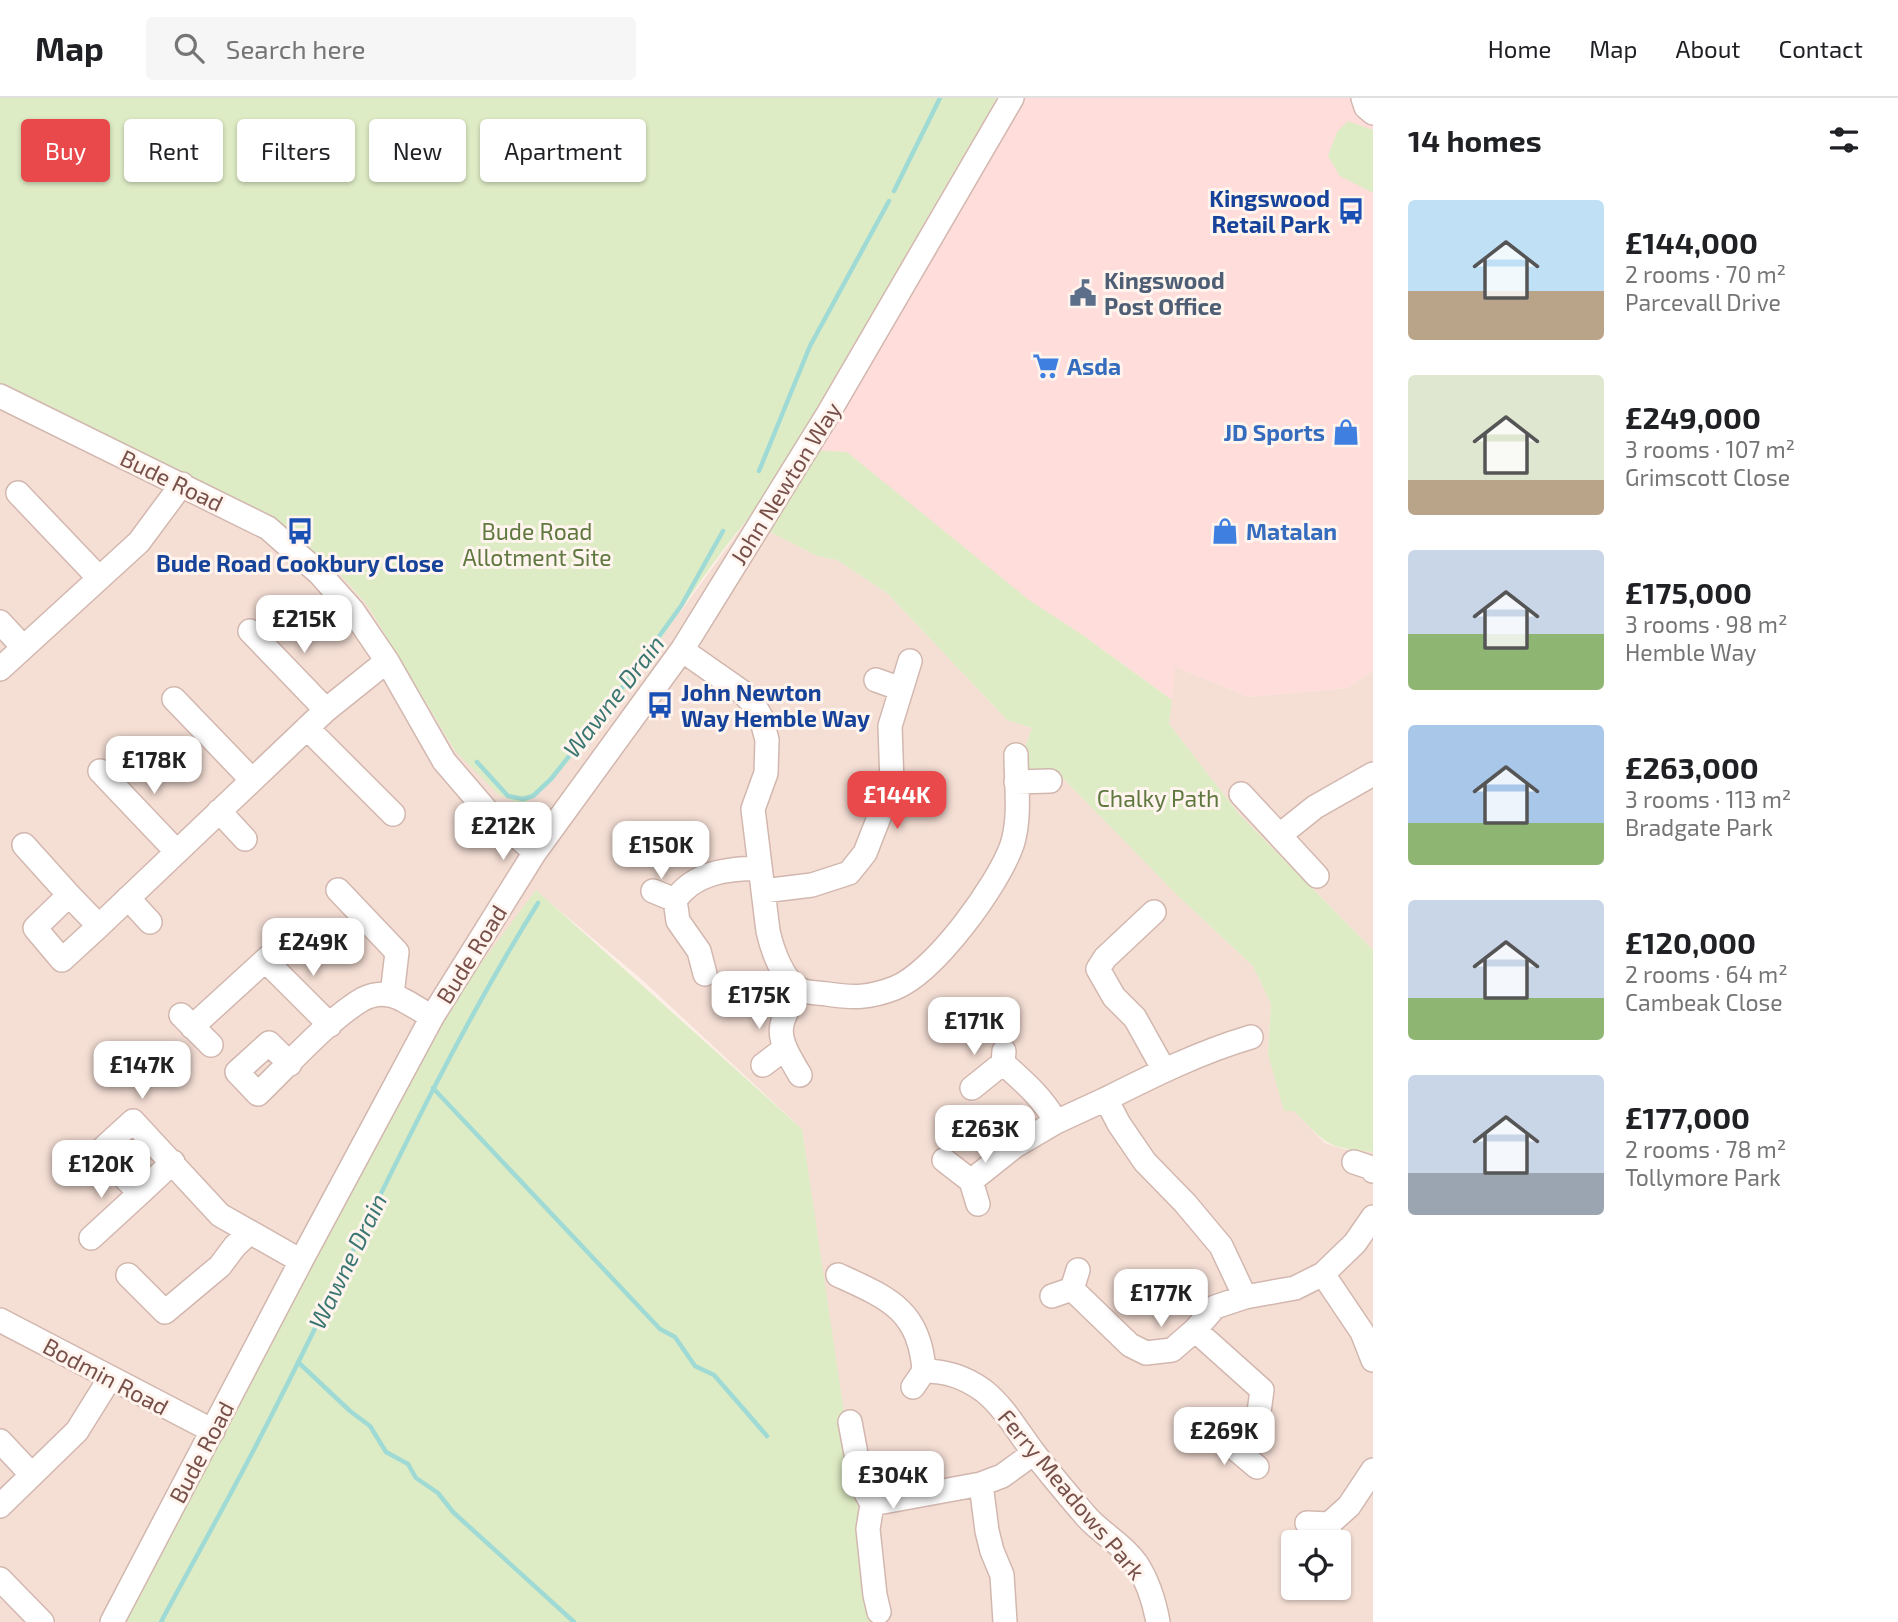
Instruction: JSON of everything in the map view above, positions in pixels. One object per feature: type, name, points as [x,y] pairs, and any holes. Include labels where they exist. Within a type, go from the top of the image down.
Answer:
[{"type":"street","name":"John Newton Way","points":[[535,852],[681,650],[828,414],[1012,98]]},
{"type":"street","points":[[1363,98],[1366,107],[1373,113]]},
{"type":"street","name":"Bude Road","points":[[0,396],[268,528],[320,574],[345,601],[387,661],[444,761],[487,811],[535,852],[432,1017],[112,1622]]},
{"type":"street","points":[[0,669],[139,542],[181,484]]},
{"type":"street","points":[[18,493],[99,578]]},
{"type":"street","points":[[0,622],[23,647]]},
{"type":"street","points":[[250,631],[326,710]]},
{"type":"street","points":[[681,650],[742,692],[753,703],[761,717],[768,740],[766,773],[753,809],[759,868],[772,950],[781,968],[800,990],[856,999],[898,987],[934,960],[969,919],[1011,848],[1017,827],[1016,755]]},
{"type":"street","points":[[69,895],[34,928],[62,960],[326,710],[387,661]]},
{"type":"street","points":[[763,891],[812,885],[849,873],[865,853],[892,784],[890,726],[910,661]]},
{"type":"street","points":[[876,680],[901,689]]},
{"type":"street","points":[[174,699],[252,780]]},
{"type":"street","points":[[307,728],[393,814]]},
{"type":"street","points":[[100,771],[177,852]]},
{"type":"street","points":[[1280,835],[1315,807],[1373,774]]},
{"type":"street","points":[[1016,782],[1050,781]]},
{"type":"street","points":[[1241,794],[1317,876]]},
{"type":"street","points":[[219,811],[245,839]]},
{"type":"street","points":[[24,845],[99,926]]},
{"type":"street","points":[[705,974],[699,951],[678,921],[675,900],[683,889],[699,877],[736,869],[759,868]]},
{"type":"street","points":[[338,890],[397,952],[392,995]]},
{"type":"street","points":[[653,891],[675,900]]},
{"type":"street","points":[[128,898],[150,922]]},
{"type":"street","points":[[1159,907],[1105,958],[1098,970],[1114,997],[1135,1018],[1164,1070]]},
{"type":"street","points":[[211,1045],[187,1021],[269,957],[330,1025]]},
{"type":"street","points":[[800,990],[783,1014],[781,1031],[784,1049],[800,1074]]},
{"type":"street","points":[[289,1064],[330,1025],[363,999],[373,995],[392,995],[432,1017]]},
{"type":"street","points":[[971,1181],[1015,1146],[1056,1122],[1218,1047],[1255,1039]]},
{"type":"street","points":[[763,1065],[784,1049]]},
{"type":"street","points":[[972,1088],[1004,1057],[1046,1104],[1056,1122]]},
{"type":"street","points":[[1107,1099],[1119,1124],[1145,1162],[1222,1246],[1245,1297]]},
{"type":"street","points":[[140,1194],[99,1152],[132,1121],[220,1215],[301,1261]]},
{"type":"street","points":[[944,1160],[971,1181],[978,1203]]},
{"type":"street","points":[[91,1238],[173,1162]]},
{"type":"street","points":[[1067,1285],[1130,1345],[1146,1353],[1171,1350],[1195,1330],[1215,1307],[1245,1297],[1294,1288],[1323,1274],[1355,1243],[1373,1217]]},
{"type":"street","points":[[128,1275],[165,1312],[220,1266],[250,1232]]},
{"type":"street","name":"Ferry Meadows Park","points":[[832,1274],[883,1296],[910,1322],[917,1332],[923,1351],[919,1379],[942,1371],[964,1378],[986,1392],[1088,1518],[1135,1561],[1151,1591],[1158,1622]]},
{"type":"street","points":[[1323,1274],[1362,1332],[1373,1360]]},
{"type":"street","name":"Bodmin Road","points":[[0,1320],[213,1431]]},
{"type":"street","points":[[1195,1330],[1262,1390],[1259,1412],[1224,1439],[1257,1467]]},
{"type":"street","points":[[0,1506],[77,1431],[110,1378]]},
{"type":"street","points":[[850,1422],[862,1486],[872,1504],[868,1529],[879,1612]]},
{"type":"street","points":[[0,1441],[32,1475]]},
{"type":"street","points":[[872,1504],[981,1484],[1002,1476],[1034,1453]]},
{"type":"street","points":[[1322,1530],[1349,1506],[1373,1470]]},
{"type":"street","points":[[981,1484],[989,1541],[1003,1575],[1005,1622]]},
{"type":"street","points":[[0,1579],[40,1621]]},
{"type":"shaded area","points":[[997,98],[1373,98],[1373,671],[1347,688],[1249,697],[1175,667],[1172,700],[1084,636],[793,449]]},
{"type":"shaded area","points":[[0,384],[268,521],[331,564],[368,606],[455,751],[681,611],[747,520],[817,556],[837,560],[887,593],[1007,720],[1032,728],[1025,747],[1032,772],[1057,772],[1178,896],[1253,966],[1271,1004],[1268,1054],[1294,1111],[1325,1143],[1343,1149],[1373,1152],[1373,1622],[871,1622],[858,1507],[833,1356],[802,1129],[639,977],[536,891],[123,1622],[0,1622]]},
{"type":"shaded area","points":[[1174,666],[1249,697],[1347,688],[1373,671],[1373,950],[1239,814],[1168,723]]},
{"type":"green space","points":[[0,98],[997,98],[793,449],[847,452],[1029,600],[1172,700],[1169,724],[1239,814],[1373,950],[1373,1152],[1336,1146],[1321,1137],[1294,1111],[1284,1111],[1268,1054],[1271,1004],[1253,966],[1178,896],[1057,772],[1032,772],[1025,767],[1025,747],[1032,728],[1007,720],[887,593],[837,560],[817,556],[747,520],[587,741],[557,774],[523,805],[499,795],[455,751],[368,606],[331,564],[268,521],[0,384]]},
{"type":"green space","points":[[1348,121],[1373,130],[1373,193],[1340,176],[1328,156],[1337,132]]},
{"type":"green space","points":[[536,890],[802,1129],[858,1507],[871,1622],[123,1622],[406,1080],[479,966]]},
{"type":"waterway","name":"Wawne Drain","points":[[894,191],[940,98]]},
{"type":"waterway","name":"Wawne Drain","points":[[759,471],[810,346],[889,201]]},
{"type":"waterway","name":"Wawne Drain","points":[[477,762],[508,796],[523,799],[533,796],[551,779],[608,707],[681,606],[723,531]]},
{"type":"waterway","name":"Wawne Drain","points":[[161,1622],[298,1364],[429,1097],[538,903]]},
{"type":"waterway","points":[[433,1088],[660,1329],[675,1337],[695,1366],[714,1375],[767,1436]]},
{"type":"waterway","points":[[298,1362],[370,1426],[386,1452],[408,1464],[416,1478],[438,1493],[453,1512],[574,1622]]},
{"type":"place","name":"Kingswood Retail Park","points":[[1351,211]]},
{"type":"place","name":"Kingswood Post Office","points":[[1083,293]]},
{"type":"place","name":"Asda","points":[[1046,366]]},
{"type":"place","name":"JD Sports","points":[[1346,432]]},
{"type":"place","name":"Bude Road Cookbury Close","points":[[300,531]]},
{"type":"place","name":"Matalan","points":[[1225,531]]},
{"type":"place","name":"John Newton Way Hemble Way","points":[[660,705]]},
{"type":"park label","name":"Bude Road Allotment Site","points":[[537,544]]},
{"type":"park label","name":"Chalky Path","points":[[1158,798]]}]
